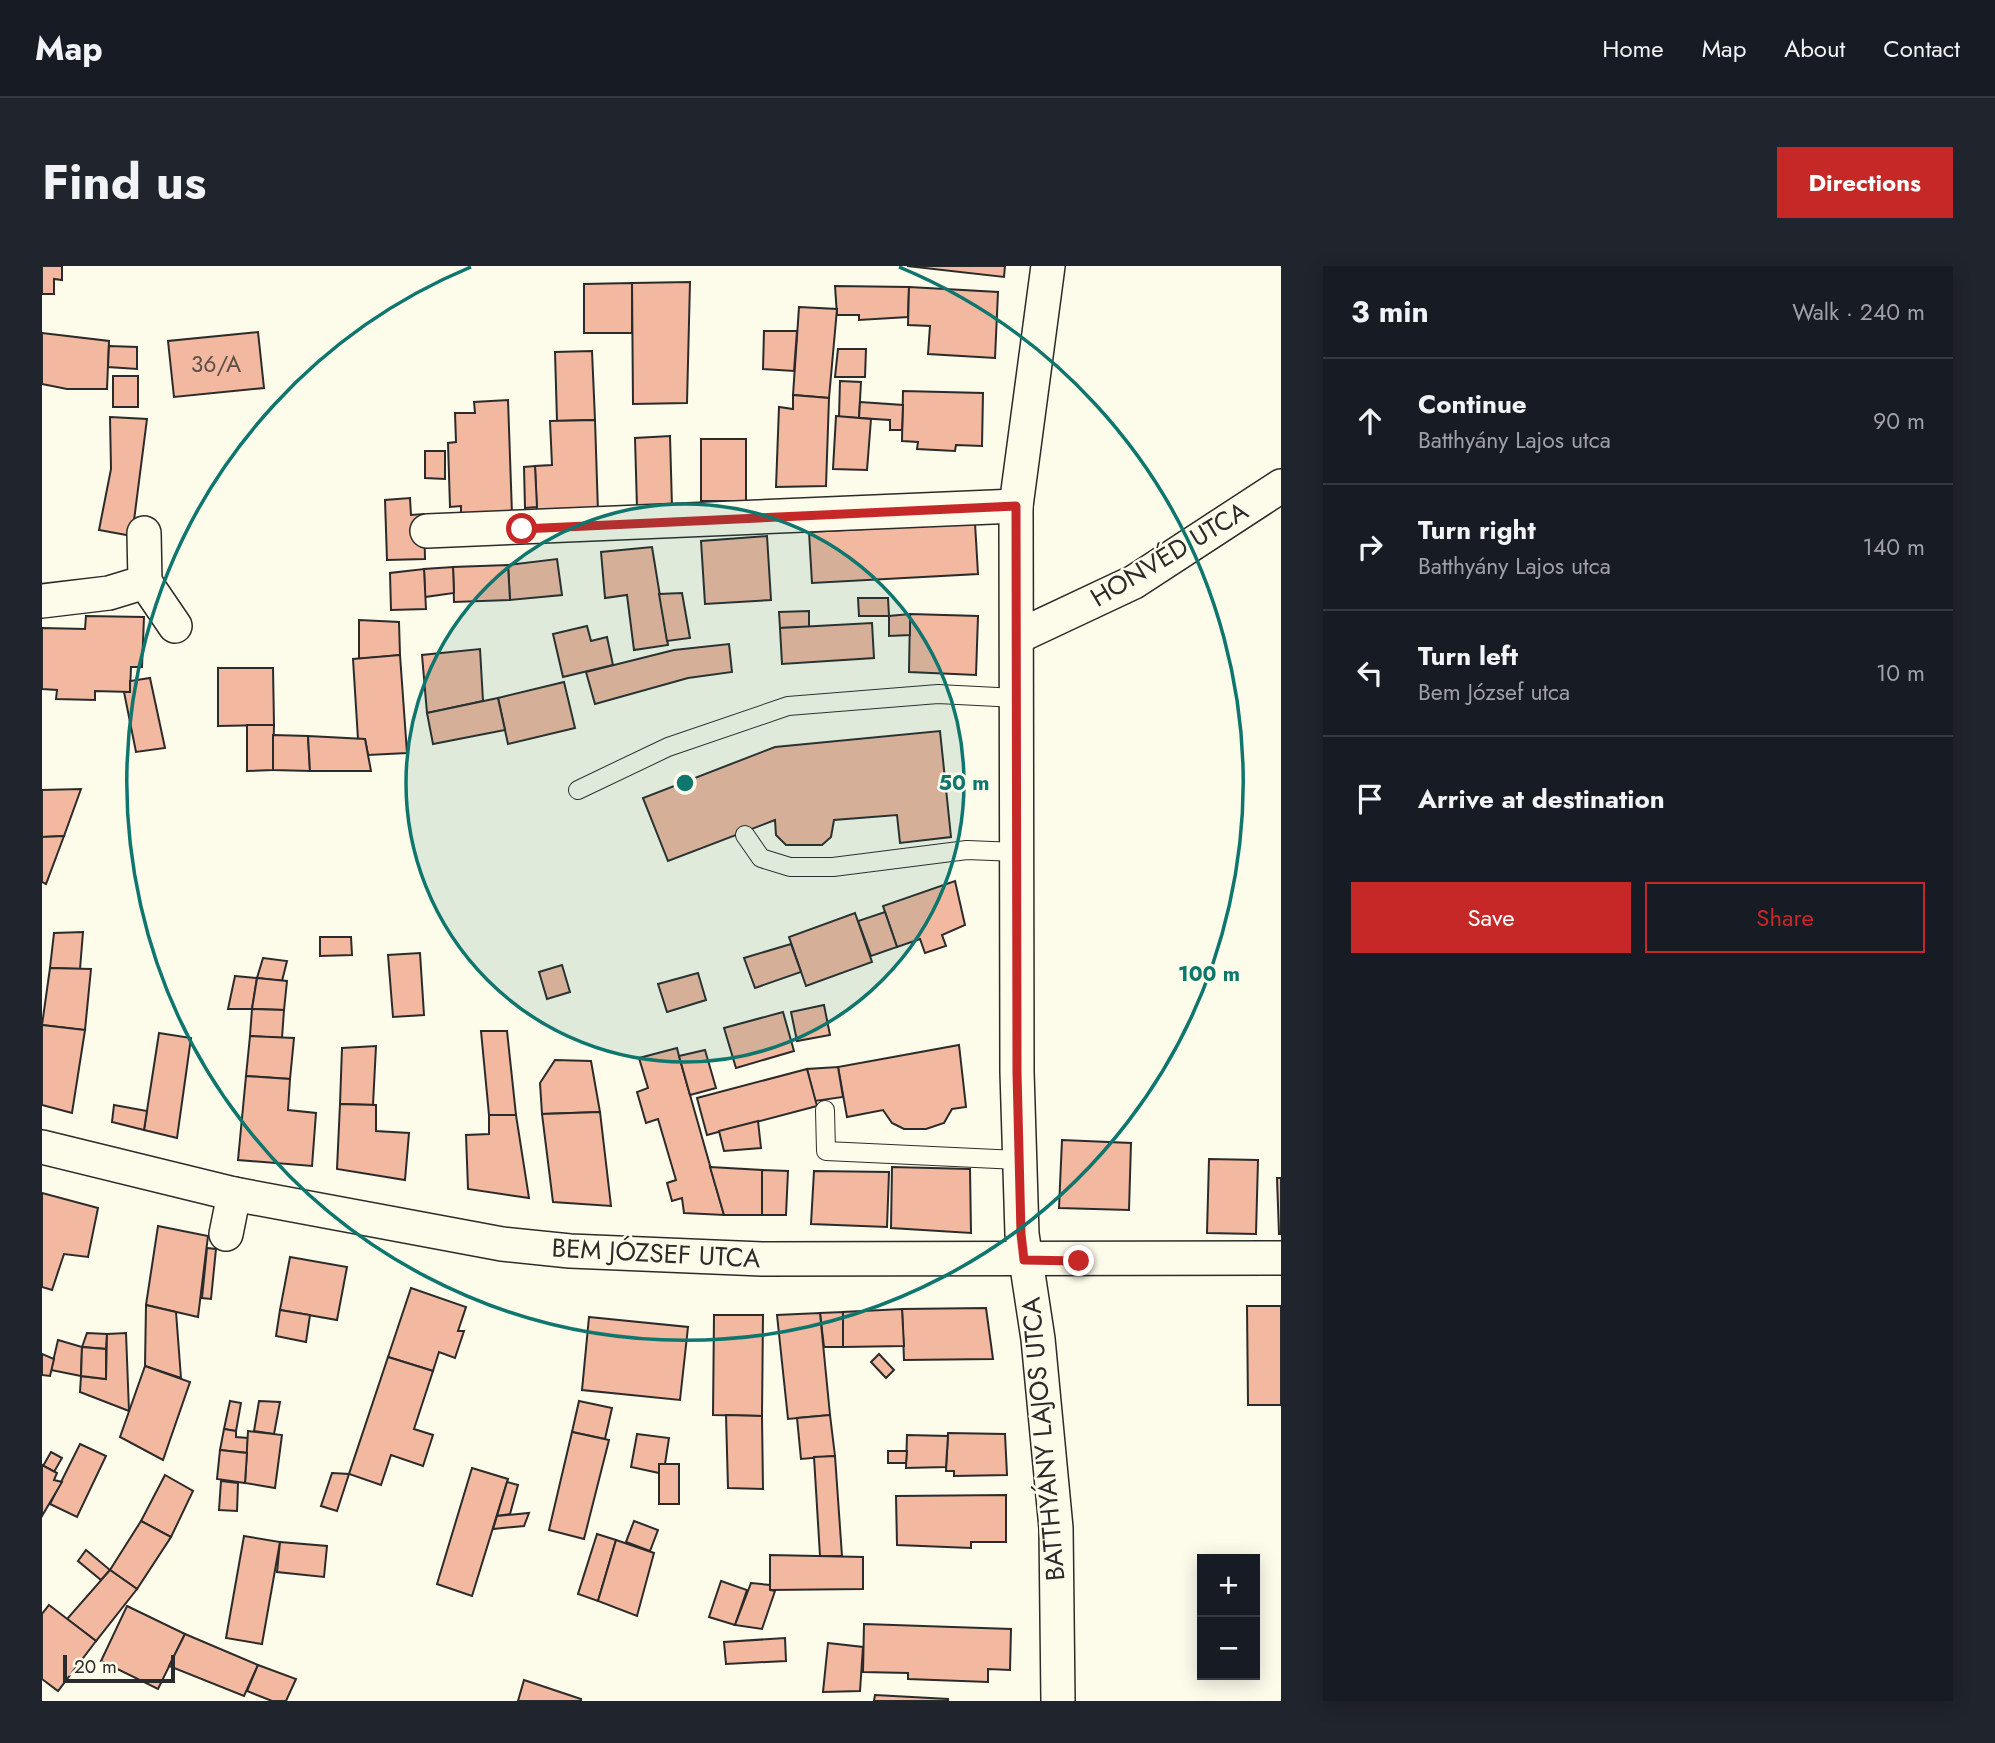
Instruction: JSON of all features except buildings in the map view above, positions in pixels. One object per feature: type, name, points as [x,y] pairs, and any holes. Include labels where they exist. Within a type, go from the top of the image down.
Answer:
[{"type":"street","name":"BATTHYÁNY LAJOS UTCA","points":[[1048,266],[1016,506],[1019,1160],[1024,1260],[1038,1339],[1056,1528],[1058,1701]]},
{"type":"street","name":"HONVÉD UTCA","points":[[1017,637],[1134,582],[1281,486]]},
{"type":"street","points":[[427,531],[1016,506]]},
{"type":"street","points":[[144,533],[145,582],[175,626]]},
{"type":"street","points":[[42,601],[109,593],[145,582]]},
{"type":"street","name":"BEM JÓZSEF UTCA","points":[[42,1147],[234,1194],[502,1244],[570,1251],[762,1259],[1281,1258]]},
{"type":"street","points":[[226,1234],[234,1194]]},
{"type":"lane","points":[[578,790],[668,747],[788,706],[938,694],[1017,698]]},
{"type":"lane","points":[[745,835],[761,858],[790,867],[833,867],[967,850],[1017,852]]},
{"type":"lane","points":[[825,1110],[826,1151],[1019,1160]]},
{"type":"route","points":[[522,529],[1016,506],[1017,1072],[1021,1234],[1024,1260],[1079,1261]]}]
